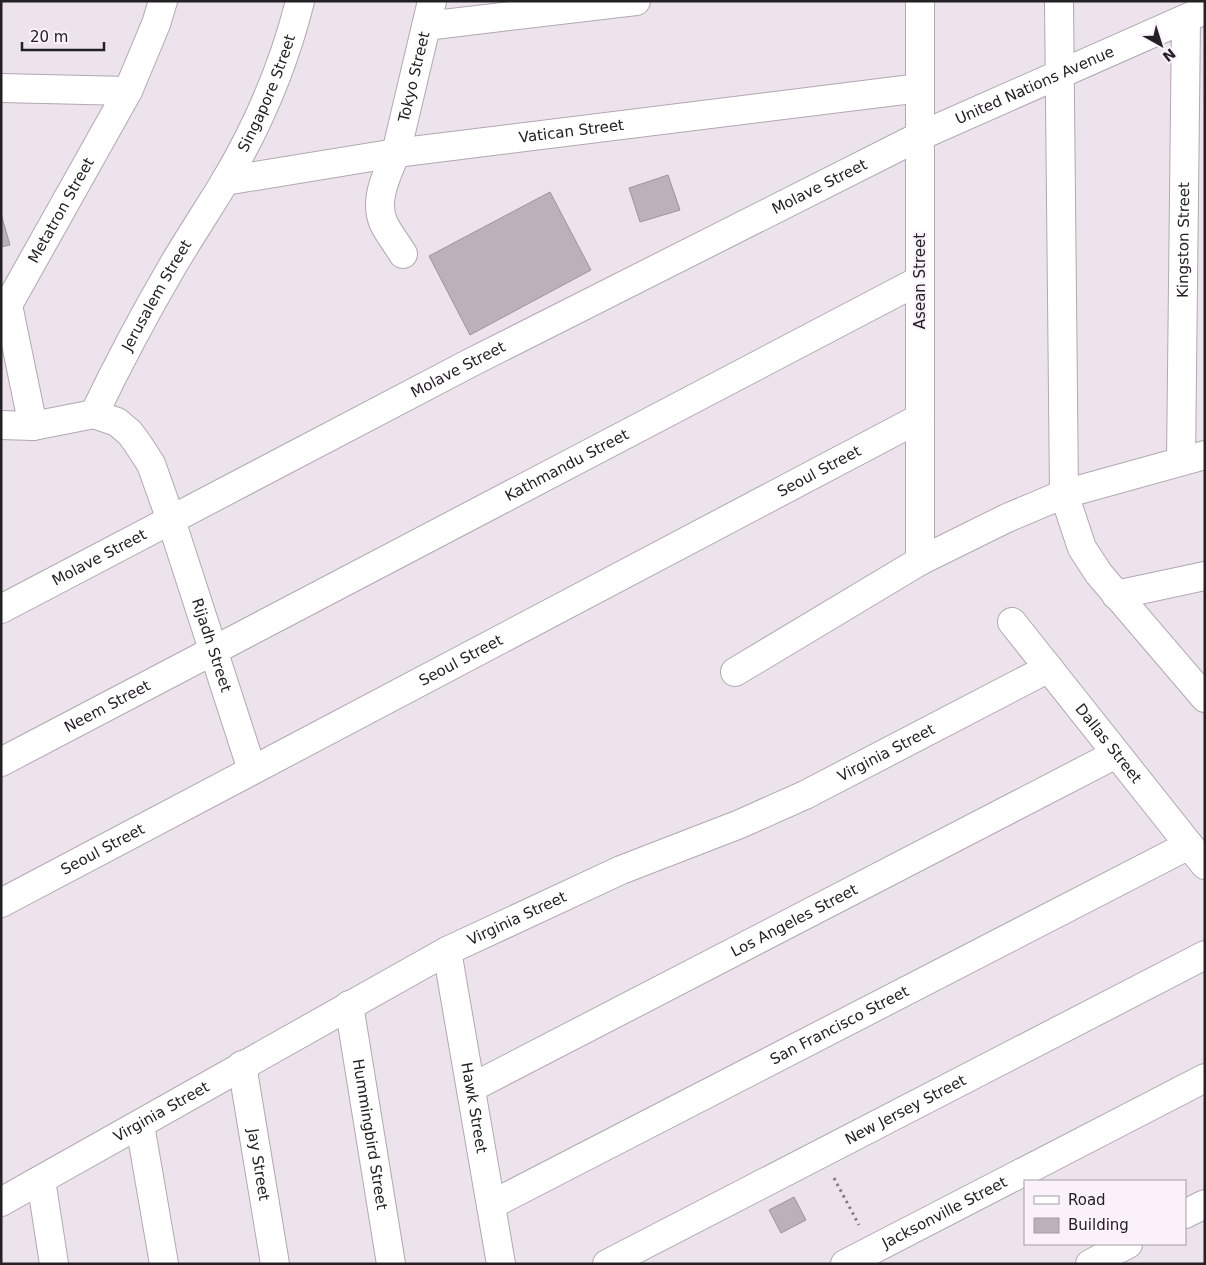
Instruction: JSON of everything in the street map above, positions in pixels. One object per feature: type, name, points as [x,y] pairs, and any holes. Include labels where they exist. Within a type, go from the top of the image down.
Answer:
[{"type":"street","name":"Metatron Street","points":[[33,426],[4,304],[128,91],[156,24],[163,1]]},
{"type":"street","name":"Singapore Street","points":[[225,181],[272,90],[300,1]]},
{"type":"street","points":[[429,14],[636,1]]},
{"type":"street","name":"Asean Street","points":[[920,1],[920,561]]},
{"type":"street","points":[[1059,1],[1064,494],[1082,548],[1099,574],[1205,698]]},
{"type":"street","name":"Tokyo Street","points":[[403,254],[383,222],[380,199],[386,175],[396,153],[429,14]]},
{"type":"street","name":"United Nations Avenue","points":[[920,136],[1195,15]]},
{"type":"street","name":"Kingston Street","points":[[1193,458],[1195,15]]},
{"type":"street","points":[[1,88],[128,91]]},
{"type":"street","name":"Vatican Street","points":[[225,181],[396,153],[920,88]]},
{"type":"street","name":"Molave Street","points":[[1,609],[470,362],[920,136]]},
{"type":"street","name":"Jerusalem Street","points":[[94,414],[138,325],[225,181]]},
{"type":"street","name":"Kathmandu Street","points":[[214,651],[920,280]]},
{"type":"street","points":[[1,425],[33,426],[94,414]]},
{"type":"street","name":"Rijadh Street","points":[[94,414],[117,422],[130,433],[151,464],[252,770]]},
{"type":"street","name":"Seoul Street","points":[[1,902],[920,418]]},
{"type":"street","points":[[1,444],[33,426]]},
{"type":"street","points":[[735,672],[920,561],[1007,518],[1064,494],[1193,458]]},
{"type":"street","points":[[1116,594],[1205,576]]},
{"type":"street","name":"Dallas Street","points":[[1012,622],[1197,855]]},
{"type":"street","name":"Neem Street","points":[[1,762],[214,651]]},
{"type":"street","name":"Virginia Street","points":[[1,1202],[447,951],[621,870],[740,824],[804,795],[1049,668]]},
{"type":"street","name":"Los Angeles Street","points":[[471,1088],[1116,754]]},
{"type":"street","name":"San Francisco Street","points":[[491,1205],[1197,855]]},
{"type":"street","name":"Hawk Street","points":[[447,951],[501,1264]]},
{"type":"street","name":"New Jersey Street","points":[[607,1264],[1205,955]]},
{"type":"street","name":"Hummingbird Street","points":[[349,1006],[390,1264]]},
{"type":"street","name":"Jay Street","points":[[242,1065],[275,1264]]},
{"type":"street","name":"Jacksonville Street","points":[[845,1264],[1205,1078]]},
{"type":"street","points":[[140,1125],[164,1264]]},
{"type":"street","points":[[40,1180],[54,1264]]},
{"type":"street","points":[[1186,1214],[1205,1204]]},
{"type":"street","points":[[1090,1264],[1126,1245]]},
{"type":"path","points":[[820,1153],[872,1250]]},
{"type":"building","points":[[668,175],[680,210],[640,222],[629,188]]},
{"type":"building","points":[[550,192],[591,270],[470,335],[429,256]]},
{"type":"building","points":[[1,214],[10,245],[1,247]]},
{"type":"building","points":[[794,1197],[806,1220],[781,1233],[769,1210]]}]
